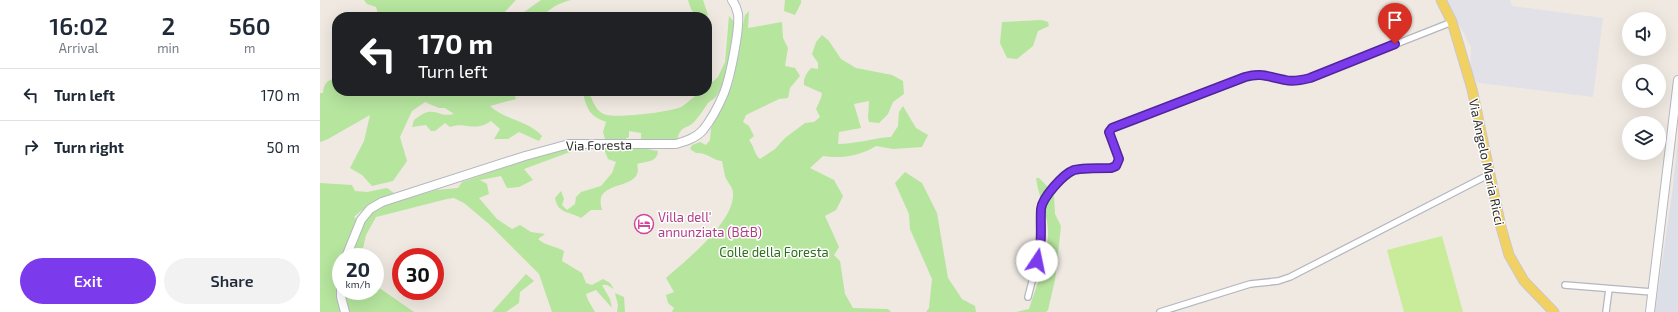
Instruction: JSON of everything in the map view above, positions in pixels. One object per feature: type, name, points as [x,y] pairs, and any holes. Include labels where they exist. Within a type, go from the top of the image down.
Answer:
[{"type":"main road","name":"Via Foresta","points":[[350,248],[361,220],[370,209],[382,202],[532,154],[569,144],[676,144],[692,139],[702,131],[711,119],[724,92],[730,72],[738,25],[738,14],[736,6],[732,0]]},
{"type":"main road","name":"Via Angelo Maria Ricci","points":[[1441,0],[1452,22],[1472,89],[1501,227],[1509,255],[1524,281],[1554,312]]},
{"type":"main road","points":[[1650,312],[1678,80]]},
{"type":"main road","points":[[342,300],[346,312]]},
{"type":"street","points":[[1028,297],[1040,250],[1042,236],[1041,208],[1043,202],[1056,185],[1074,170],[1111,168],[1116,166],[1119,159],[1109,132],[1112,128],[1256,74],[1292,81],[1310,78],[1452,22]]},
{"type":"street","points":[[1160,312],[1250,284],[1290,278],[1490,174]]},
{"type":"street","points":[[1565,285],[1652,292]]},
{"type":"street","points":[[1606,312],[1609,289]]},
{"type":"shaded area","points":[[1446,0],[1510,0],[1512,6],[1603,18],[1593,97],[1479,83],[1472,76],[1470,71],[1471,47]]},
{"type":"shaded area","points":[[1678,140],[1678,312],[1655,312],[1672,194]]},
{"type":"green space","points":[[364,0],[516,0],[505,12],[378,12],[376,7],[367,4]]},
{"type":"green space","points":[[541,0],[571,0],[555,6],[547,12],[524,12]]},
{"type":"green space","points":[[688,0],[703,0],[707,12],[693,12]]},
{"type":"green space","points":[[785,0],[801,0],[795,15],[784,11]]},
{"type":"green space","name":"Colle della Foresta","points":[[749,11],[748,28],[782,22],[783,38],[788,48],[785,66],[795,68],[800,76],[790,88],[788,98],[779,99],[746,115],[743,122],[749,126],[754,136],[749,140],[756,155],[760,159],[775,149],[785,138],[805,123],[814,122],[820,117],[816,109],[822,93],[804,85],[804,80],[811,68],[818,69],[818,63],[812,54],[816,42],[822,35],[829,41],[841,59],[856,68],[892,75],[903,81],[904,94],[893,102],[888,114],[879,123],[869,122],[869,101],[854,104],[861,128],[839,132],[838,144],[891,137],[898,126],[899,112],[903,106],[916,128],[928,135],[922,147],[893,149],[876,146],[850,156],[823,156],[810,168],[834,180],[843,196],[836,210],[825,216],[839,247],[834,255],[840,261],[845,294],[853,308],[888,309],[891,312],[672,312],[674,308],[668,303],[666,295],[674,292],[666,278],[708,240],[726,216],[732,204],[733,191],[725,176],[722,161],[696,153],[690,149],[692,145],[700,142],[706,145],[710,140],[711,128],[720,112],[733,82],[745,15]]},
{"type":"green space","points":[[729,16],[735,23],[732,51],[722,87],[695,121],[682,129],[677,140],[667,145],[641,141],[641,133],[629,131],[629,137],[620,141],[612,142],[605,139],[603,132],[606,122],[590,112],[584,96],[590,96],[598,110],[607,115],[622,116],[667,111],[681,107],[696,96],[712,96],[712,82],[718,77],[725,62]]},
{"type":"green space","points":[[1042,20],[1048,22],[1049,26],[1038,31],[1033,46],[1017,59],[1007,58],[1000,43],[1002,22]]},
{"type":"green space","points":[[331,80],[332,96],[515,96],[516,99],[490,106],[496,111],[537,131],[542,136],[539,141],[519,132],[508,139],[494,139],[500,129],[491,121],[475,127],[461,125],[450,127],[445,123],[435,131],[431,131],[426,125],[412,127],[414,120],[426,113],[434,112],[446,115],[454,114],[445,108],[439,108],[425,102],[412,111],[400,137],[407,161],[393,181],[372,186],[362,175],[350,168],[364,141],[370,115],[320,142],[320,93],[323,93],[327,82]]},
{"type":"green space","points":[[557,149],[568,149],[570,152],[524,169],[533,180],[519,187],[507,188],[501,176],[480,180],[487,184],[489,194],[479,198],[497,219],[512,229],[520,225],[531,232],[545,234],[538,239],[564,251],[562,261],[582,273],[586,283],[592,285],[603,279],[610,283],[614,289],[607,285],[602,285],[610,299],[612,308],[596,290],[586,294],[595,312],[552,312],[539,274],[489,224],[464,203],[454,198],[376,217],[366,235],[363,248],[332,248],[332,300],[384,300],[384,291],[392,297],[392,300],[397,300],[414,312],[320,312],[320,183],[352,185],[355,191],[367,192],[387,188],[394,193],[372,203],[354,217],[362,224],[378,207],[436,190],[458,188],[462,182]]},
{"type":"green space","points":[[604,149],[647,149],[658,151],[656,158],[653,160],[637,164],[638,172],[631,181],[611,188],[605,192],[601,197],[602,210],[591,210],[581,218],[561,210],[556,203],[555,198],[561,191],[564,199],[562,205],[567,210],[575,204],[576,197],[581,192],[601,186],[612,173],[616,162],[608,159]]},
{"type":"green space","points":[[905,172],[922,183],[937,213],[948,278],[962,299],[975,306],[976,312],[926,312],[929,308],[932,279],[910,229],[909,214],[895,183]]},
{"type":"green space","points":[[1036,178],[1039,178],[1048,187],[1054,196],[1055,214],[1061,226],[1055,280],[1048,310],[1046,312],[1016,312],[1029,309],[1040,276],[1048,243],[1047,221]]},
{"type":"green space","points":[[1442,236],[1463,312],[1404,312],[1387,250]]},
{"type":"green space","points":[[526,274],[534,281],[520,292],[519,303],[506,312],[492,312]]},
{"type":"green space","points":[[615,293],[624,297],[625,312],[617,312],[618,305]]},
{"type":"place","name":"Villa dell' annunziata (B&B)","points":[[644,224]]},
{"type":"route","points":[[1037,261],[1042,236],[1041,208],[1043,202],[1056,185],[1074,170],[1111,168],[1116,166],[1119,159],[1109,132],[1110,129],[1245,77],[1262,74],[1292,81],[1310,78],[1395,44]]}]
